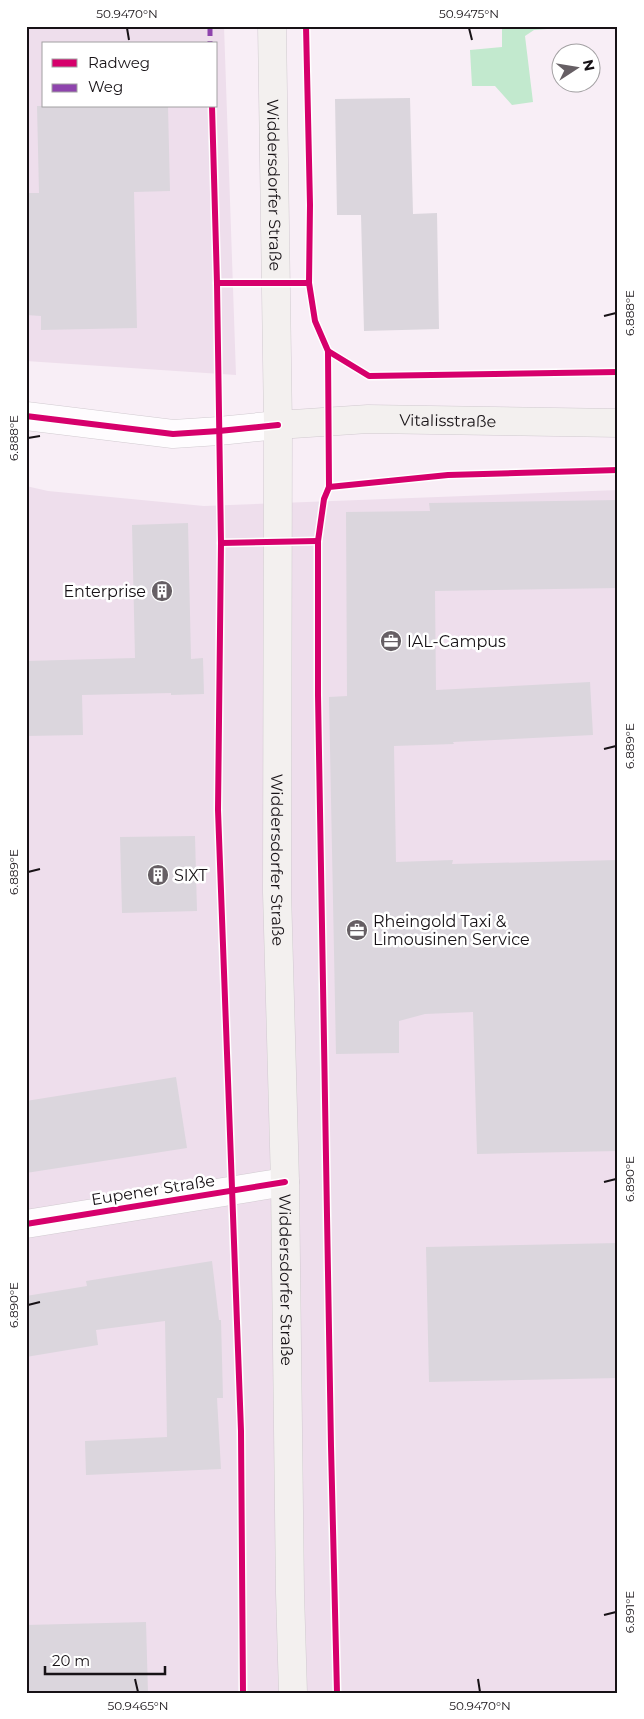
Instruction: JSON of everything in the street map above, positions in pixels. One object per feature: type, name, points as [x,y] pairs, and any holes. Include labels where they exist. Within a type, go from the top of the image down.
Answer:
[{"type":"main road","name":"Widdersdorfer Straße","points":[[272,26],[277,246],[278,892],[285,1182],[293,1693]]},
{"type":"main road","name":"Vitalisstraße","points":[[278,424],[368,419],[618,423]]},
{"type":"street","points":[[26,416],[173,434],[278,424]]},
{"type":"street","name":"Eupener Straße","points":[[26,1224],[285,1182]]},
{"type":"shaded area","points":[[26,26],[224,26],[236,375],[26,361]]},
{"type":"shaded area","points":[[26,486],[48,491],[204,506],[618,490],[618,1693],[26,1693]]},
{"type":"green space","points":[[502,26],[546,26],[547,29],[534,30],[525,36],[533,102],[512,105],[495,86],[472,86],[470,50],[502,47]]},
{"type":"building","points":[[410,98],[413,214],[437,213],[439,329],[364,331],[361,215],[337,215],[335,99]]},
{"type":"building","points":[[37,106],[42,106],[42,108],[168,108],[170,191],[134,192],[137,328],[41,330],[41,316],[26,315],[26,193],[39,193]]},
{"type":"building","points":[[618,500],[618,588],[435,591],[436,690],[590,682],[593,735],[394,746],[396,862],[453,860],[452,864],[618,860],[618,1151],[477,1154],[473,1012],[425,1014],[399,1021],[399,1053],[336,1054],[329,697],[347,696],[346,512],[430,511],[429,503]]},
{"type":"building","points":[[188,523],[191,659],[203,658],[204,694],[82,695],[83,735],[26,736],[26,661],[135,658],[132,525]]},
{"type":"building","name":"SIXT","points":[[195,836],[197,911],[122,913],[120,837]]},
{"type":"building","points":[[176,1077],[187,1148],[26,1173],[26,1101]]},
{"type":"building","points":[[618,1243],[618,1378],[429,1382],[426,1247]]},
{"type":"building","points":[[212,1261],[219,1320],[221,1320],[223,1398],[217,1398],[221,1469],[86,1475],[85,1441],[167,1437],[165,1321],[96,1330],[98,1345],[26,1357],[26,1296],[87,1286],[86,1281]]},
{"type":"building","points":[[146,1622],[148,1693],[26,1693],[26,1625]]},
{"type":"marked path","points":[[210,26],[210,42]]},
{"type":"cycle path","points":[[306,26],[310,205],[309,283],[315,321],[328,351],[369,376],[618,372]]},
{"type":"cycle path","points":[[212,108],[221,543],[218,810],[241,1431],[243,1693]]},
{"type":"cycle path","points":[[217,283],[309,283]]},
{"type":"cycle path","points":[[328,351],[329,487]]},
{"type":"cycle path","points":[[26,416],[173,434],[278,425]]},
{"type":"cycle path","points":[[337,1693],[318,695],[318,541],[324,499],[329,487],[448,475],[618,470]]},
{"type":"cycle path","points":[[221,543],[318,541]]},
{"type":"cycle path","points":[[26,1224],[285,1182]]},
{"type":"place","name":"Enterprise","points":[[162,591]]},
{"type":"place","name":"IAL-Campus","points":[[391,641]]},
{"type":"place","name":"SIXT","points":[[158,875]]},
{"type":"place","name":"Rheingold Taxi & Limousinen Service","points":[[357,930]]}]
